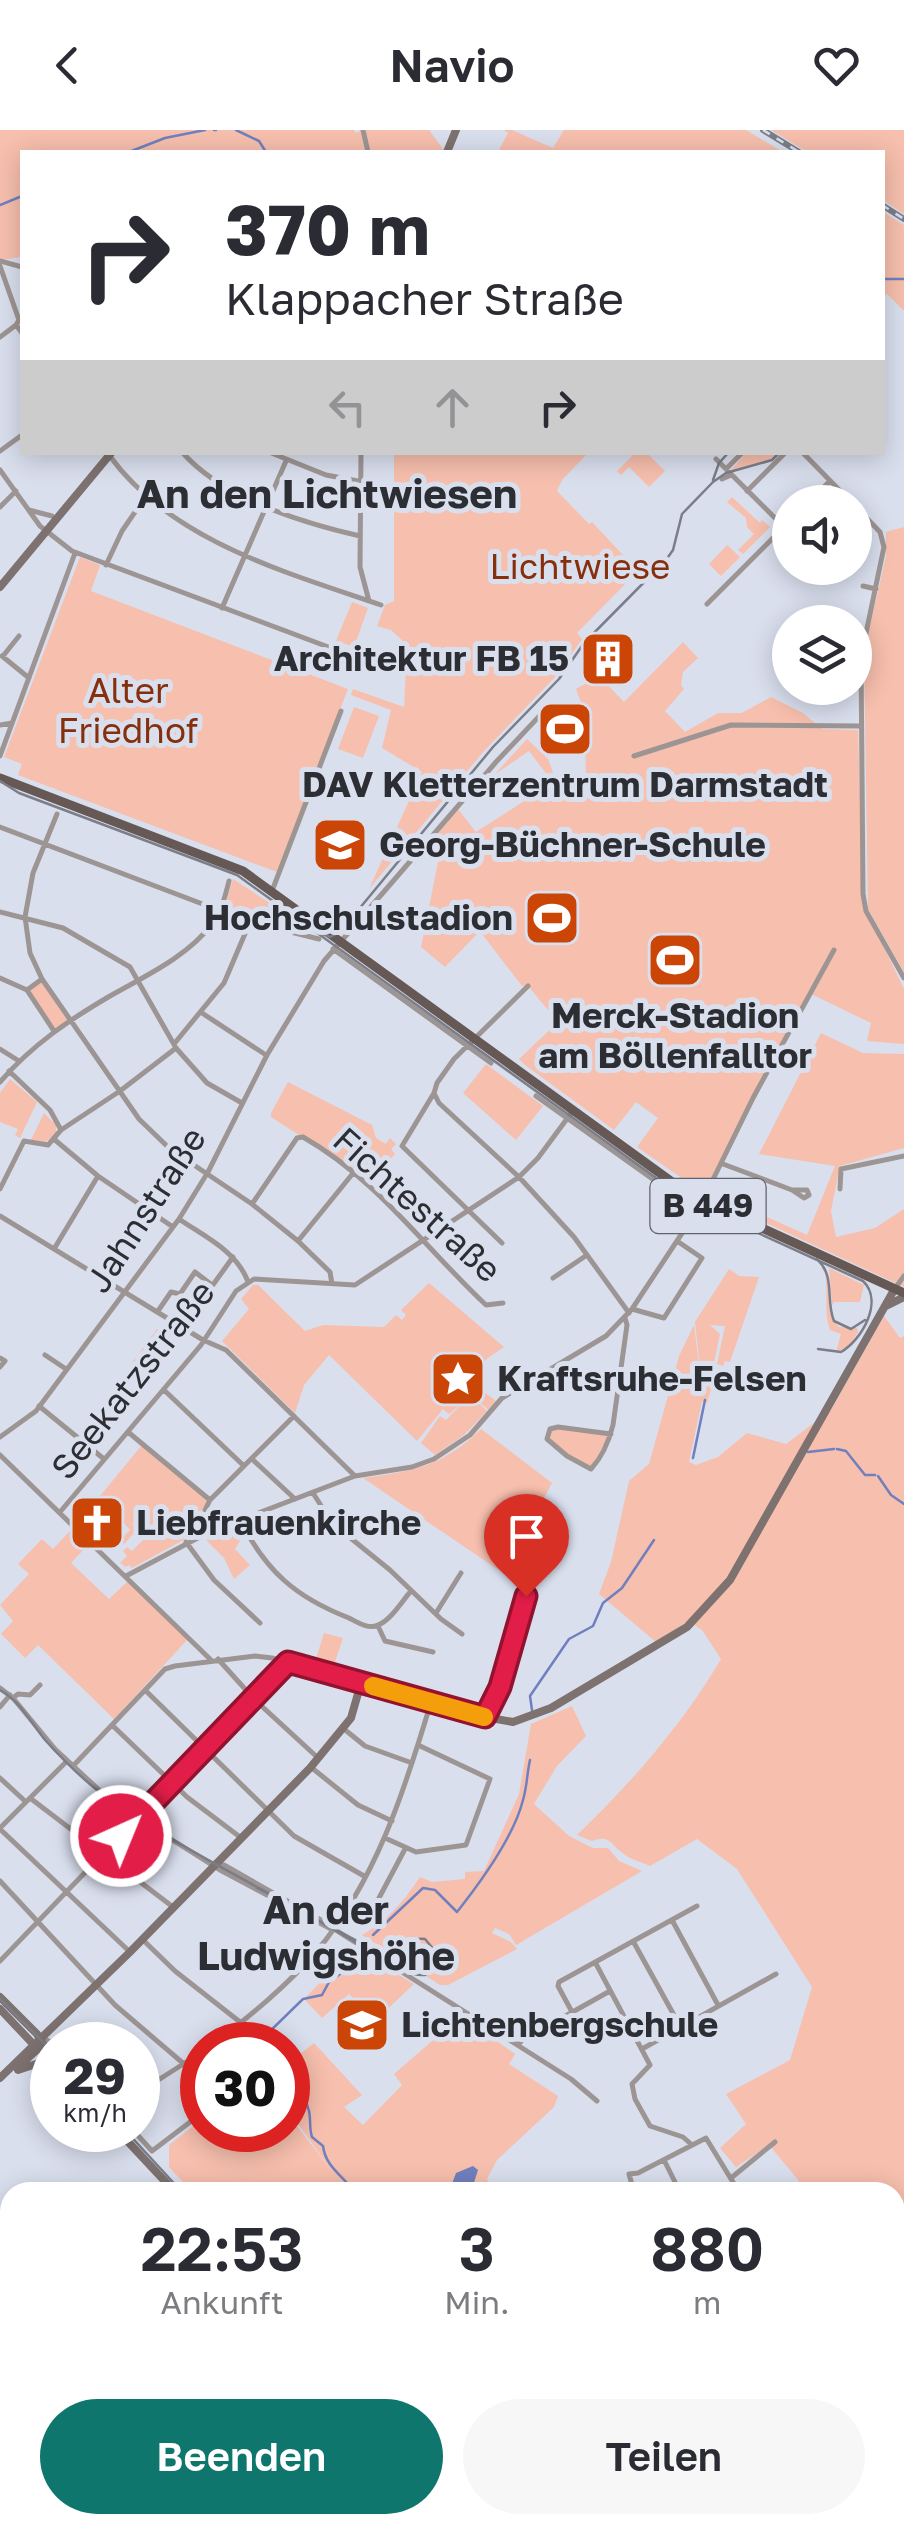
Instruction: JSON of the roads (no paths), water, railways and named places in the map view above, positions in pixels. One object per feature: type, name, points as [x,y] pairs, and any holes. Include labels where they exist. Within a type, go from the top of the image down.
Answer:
[{"type":"main road","points":[[0,587],[107,455]]},
{"type":"main road","name":"B 449","points":[[0,778],[233,866],[340,940],[471,1042],[699,1206],[901,1294]]},
{"type":"main road","points":[[62,2022],[344,1729],[361,1683],[514,1722],[536,1715],[677,1634],[711,1604],[730,1580],[882,1308],[901,1294]]},
{"type":"main road","points":[[294,1781],[311,1767],[317,1756]]},
{"type":"main road","points":[[0,1997],[30,2029]]},
{"type":"main road","points":[[0,2009],[30,2033]]},
{"type":"main road","points":[[0,2081],[30,2053]]},
{"type":"main road","points":[[14,2072],[30,2055]]},
{"type":"main road","points":[[0,2081],[30,2066]]},
{"type":"main road","points":[[138,2152],[166,2182]]},
{"type":"street","points":[[0,263],[19,320],[0,337]]},
{"type":"street","points":[[5,276],[20,268]]},
{"type":"street","points":[[16,326],[20,331]]},
{"type":"street","points":[[111,455],[146,496],[209,539],[381,605]]},
{"type":"street","points":[[186,455],[210,476],[265,506],[360,536]]},
{"type":"street","points":[[275,455],[362,484],[390,487]]},
{"type":"street","points":[[362,455],[360,566],[369,601]]},
{"type":"street","points":[[722,479],[741,455]]},
{"type":"street","points":[[748,490],[783,455]]},
{"type":"street","points":[[805,455],[834,485]]},
{"type":"street","points":[[716,459],[772,511]]},
{"type":"street","points":[[222,608],[286,461]]},
{"type":"street","points":[[0,470],[46,530],[75,552],[354,658]]},
{"type":"street","points":[[826,485],[830,481]]},
{"type":"street","points":[[0,507],[16,491]]},
{"type":"street","points":[[106,565],[122,531],[146,496]]},
{"type":"street","points":[[29,510],[52,516]]},
{"type":"street","points":[[872,524],[880,532],[884,553],[861,650],[864,904],[904,978]]},
{"type":"street","points":[[707,604],[772,539]]},
{"type":"street","points":[[0,756],[75,552]]},
{"type":"street","points":[[862,586],[876,588]]},
{"type":"street","points":[[18,636],[1,657],[29,678]]},
{"type":"street","name":"Jahnstraße","points":[[0,1436],[40,1406],[179,1219],[208,1172],[267,1055],[333,949],[546,710]]},
{"type":"street","points":[[272,892],[341,711]]},
{"type":"street","points":[[0,725],[12,723]]},
{"type":"street","points":[[634,756],[731,725],[860,726]]},
{"type":"street","points":[[314,793],[326,798]]},
{"type":"street","points":[[57,814],[33,873],[25,916],[30,953],[42,979],[154,1134],[298,1241],[330,1272],[332,1284]]},
{"type":"street","points":[[0,827],[250,922],[319,939]]},
{"type":"street","points":[[0,1082],[54,1031],[202,936],[220,910],[229,881]]},
{"type":"street","points":[[0,912],[63,928],[130,967],[175,1046],[207,1083],[242,1103]]},
{"type":"street","points":[[0,1190],[24,1141],[40,1146],[55,1140],[61,1130],[120,1091],[175,1046],[224,983],[250,922]]},
{"type":"street","points":[[333,949],[471,1042],[491,1063]]},
{"type":"street","points":[[126,1576],[211,1531],[355,1476],[412,1467],[434,1459],[470,1435],[511,1392],[606,1336],[629,1313],[699,1206],[834,950]]},
{"type":"street","points":[[0,978],[27,990],[54,1031]]},
{"type":"street","points":[[27,990],[42,979]]},
{"type":"street","points":[[502,1243],[402,1146],[444,1071],[528,986]]},
{"type":"street","points":[[202,1013],[267,1055]]},
{"type":"street","points":[[0,1048],[18,1061]]},
{"type":"street","points":[[10,1071],[50,1110],[61,1130]]},
{"type":"street","points":[[434,1093],[519,1177],[587,1255],[629,1313],[611,1434],[592,1468],[547,1439],[547,1434],[558,1426],[611,1434]]},
{"type":"street","points":[[179,1219],[233,1256],[248,1282],[354,1285],[470,1211],[519,1177],[538,1158],[570,1115],[536,1096]]},
{"type":"street","name":"Fichtestraße","points":[[252,1204],[298,1138],[324,1150],[398,1211],[486,1305],[503,1303]]},
{"type":"street","points":[[55,1140],[98,1176],[172,1227]]},
{"type":"street","points":[[840,1189],[842,1169],[904,1156]]},
{"type":"street","points":[[723,1164],[792,1190]]},
{"type":"street","points":[[298,1241],[354,1172]]},
{"type":"street","points":[[54,1249],[98,1176]]},
{"type":"street","points":[[0,1216],[235,1357],[355,1476]]},
{"type":"street","points":[[629,1313],[664,1318],[702,1258],[677,1242]]},
{"type":"street","points":[[554,1278],[587,1255]]},
{"type":"street","points":[[197,1307],[233,1256]]},
{"type":"street","points":[[158,1311],[171,1292],[180,1294],[195,1272],[212,1285]]},
{"type":"street","points":[[901,1294],[904,1276]]},
{"type":"street","name":"Seekatzstraße","points":[[60,1512],[164,1390],[236,1291],[248,1282]]},
{"type":"street","points":[[606,1336],[618,1337],[625,1343]]},
{"type":"street","points":[[45,1355],[66,1369]]},
{"type":"street","points":[[0,1358],[5,1361],[0,1367]]},
{"type":"street","points":[[164,1390],[244,1466]]},
{"type":"street","points":[[40,1406],[104,1459]]},
{"type":"street","points":[[211,1531],[205,1514],[210,1500],[294,1416]]},
{"type":"street","points":[[128,1432],[210,1500]]},
{"type":"street","points":[[0,1455],[317,1756]]},
{"type":"street","points":[[252,1459],[295,1499]]},
{"type":"street","points":[[313,1492],[332,1523],[462,1634]]},
{"type":"street","points":[[240,1520],[260,1558],[302,1596],[347,1618],[372,1628],[378,1626],[411,1591]]},
{"type":"street","points":[[186,1542],[214,1580],[260,1623]]},
{"type":"street","points":[[435,1613],[460,1573]]},
{"type":"street","points":[[485,1717],[500,1687],[522,1606]]},
{"type":"street","points":[[378,1626],[385,1640],[433,1652]]},
{"type":"street","points":[[130,1952],[0,1828],[112,1725],[166,1669],[255,1656],[361,1683]]},
{"type":"street","points":[[0,1962],[288,1662]]},
{"type":"street","points":[[0,1708],[11,1696],[30,1695],[40,1685]]},
{"type":"street","points":[[0,1688],[70,1764],[112,1802],[214,1864],[224,1865],[334,1929],[571,2079],[597,2101]]},
{"type":"street","points":[[145,1690],[294,1836],[364,1876]]},
{"type":"street","points":[[142,1939],[169,1966],[240,2022],[288,1981],[334,1929],[392,1822],[430,1702]]},
{"type":"street","points":[[112,1725],[198,1807],[240,1837]]},
{"type":"street","points":[[344,1729],[365,1746],[412,1763]]},
{"type":"street","points":[[385,1838],[416,1852],[466,1845],[490,1779],[418,1746]]},
{"type":"street","points":[[311,1767],[358,1805],[392,1822]]},
{"type":"street","points":[[0,1778],[173,1907]]},
{"type":"street","points":[[379,1898],[405,1850]]},
{"type":"street","points":[[0,1881],[97,1986],[180,2060]]},
{"type":"street","points":[[572,2012],[558,1984],[697,1906]]},
{"type":"street","points":[[672,1920],[719,2006]]},
{"type":"street","points":[[633,1941],[681,2027]]},
{"type":"street","points":[[595,1962],[650,2065],[632,2084],[635,2099],[650,2126],[683,2137],[692,2145]]},
{"type":"street","points":[[642,2049],[776,1974]]},
{"type":"street","points":[[518,2045],[534,2026],[555,2021],[610,1991]]},
{"type":"street","points":[[160,2145],[180,2130]]},
{"type":"street","points":[[631,2182],[629,2174],[708,2140],[733,2182]]},
{"type":"street","points":[[731,2178],[775,2142]]},
{"type":"street","points":[[664,2160],[675,2182]]},
{"type":"water","points":[[473,2166],[478,2170],[474,2182],[453,2182],[456,2173]]},
{"type":"waterway","points":[[134,150],[165,138],[205,130]]},
{"type":"waterway","points":[[236,130],[259,141],[265,150]]},
{"type":"waterway","points":[[0,205],[20,197]]},
{"type":"waterway","points":[[885,279],[904,279]]},
{"type":"waterway","points":[[693,1458],[705,1400]]},
{"type":"waterway","points":[[808,1452],[834,1449]]},
{"type":"waterway","points":[[837,1449],[846,1451],[865,1475],[875,1475]]},
{"type":"waterway","points":[[878,1476],[891,1495],[904,1504]]},
{"type":"waterway","points":[[532,1710],[530,1696],[569,1639],[593,1626],[603,1603],[622,1588],[654,1540]]},
{"type":"waterway","points":[[373,1935],[423,1888],[435,1890],[457,1912],[512,1829],[524,1795],[530,1760]]},
{"type":"waterway","points":[[279,2022],[303,1999],[322,1995],[329,1982],[350,1967],[348,1961],[355,1950]]},
{"type":"waterway","points":[[310,2120],[312,2137],[323,2146],[329,2162],[346,2182]]},
{"type":"tram line","points":[[713,480],[726,455]]},
{"type":"tram line","points":[[318,932],[330,937],[340,932],[493,747],[559,679],[584,643],[666,560],[673,550],[682,514],[726,473],[772,460],[777,455]]},
{"type":"tram line","points":[[0,781],[19,793],[237,875],[688,1201],[863,1281],[871,1299],[863,1330],[841,1352],[818,1349]]},
{"type":"tram line","points":[[817,1259],[826,1273],[834,1321],[851,1329],[865,1320]]},
{"type":"tram line","points":[[0,1690],[79,1774],[147,1824],[211,1862],[310,1916],[343,1935],[375,1954],[382,1954],[389,1953],[411,1941],[425,1939],[435,1951],[437,1964],[425,1975],[409,1973],[385,1959],[378,1954],[370,1949],[363,1944],[257,1888]]},
{"type":"tram line","points":[[0,1999],[30,2029]]},
{"type":"tram line","points":[[145,2152],[173,2182]]},
{"type":"railway","points":[[763,130],[796,150]]},
{"type":"railway","points":[[885,207],[904,219]]},
{"type":"place","name":"Architektur FB 15","points":[[608,659]]},
{"type":"place","name":"DAV Kletterzentrum Darmstadt","points":[[565,729]]},
{"type":"place","name":"Georg-Büchner-Schule","points":[[340,845]]},
{"type":"place","name":"Hochschulstadion","points":[[552,918]]},
{"type":"place","name":"Merck-Stadion am Böllenfalltor","points":[[675,960]]},
{"type":"place","name":"Kraftsruhe-Felsen","points":[[458,1379]]},
{"type":"place","name":"Liebfrauenkirche","points":[[97,1523]]},
{"type":"place","name":"Lichtenbergschule","points":[[362,2025]]},
{"type":"district","name":"An den Lichtwiesen","points":[[327,494]]},
{"type":"district","name":"An der Ludwigshöhe","points":[[326,1933]]},
{"type":"park label","name":"Lichtwiese","points":[[580,567]]},
{"type":"park label","name":"Alter Friedhof","points":[[128,711]]}]
